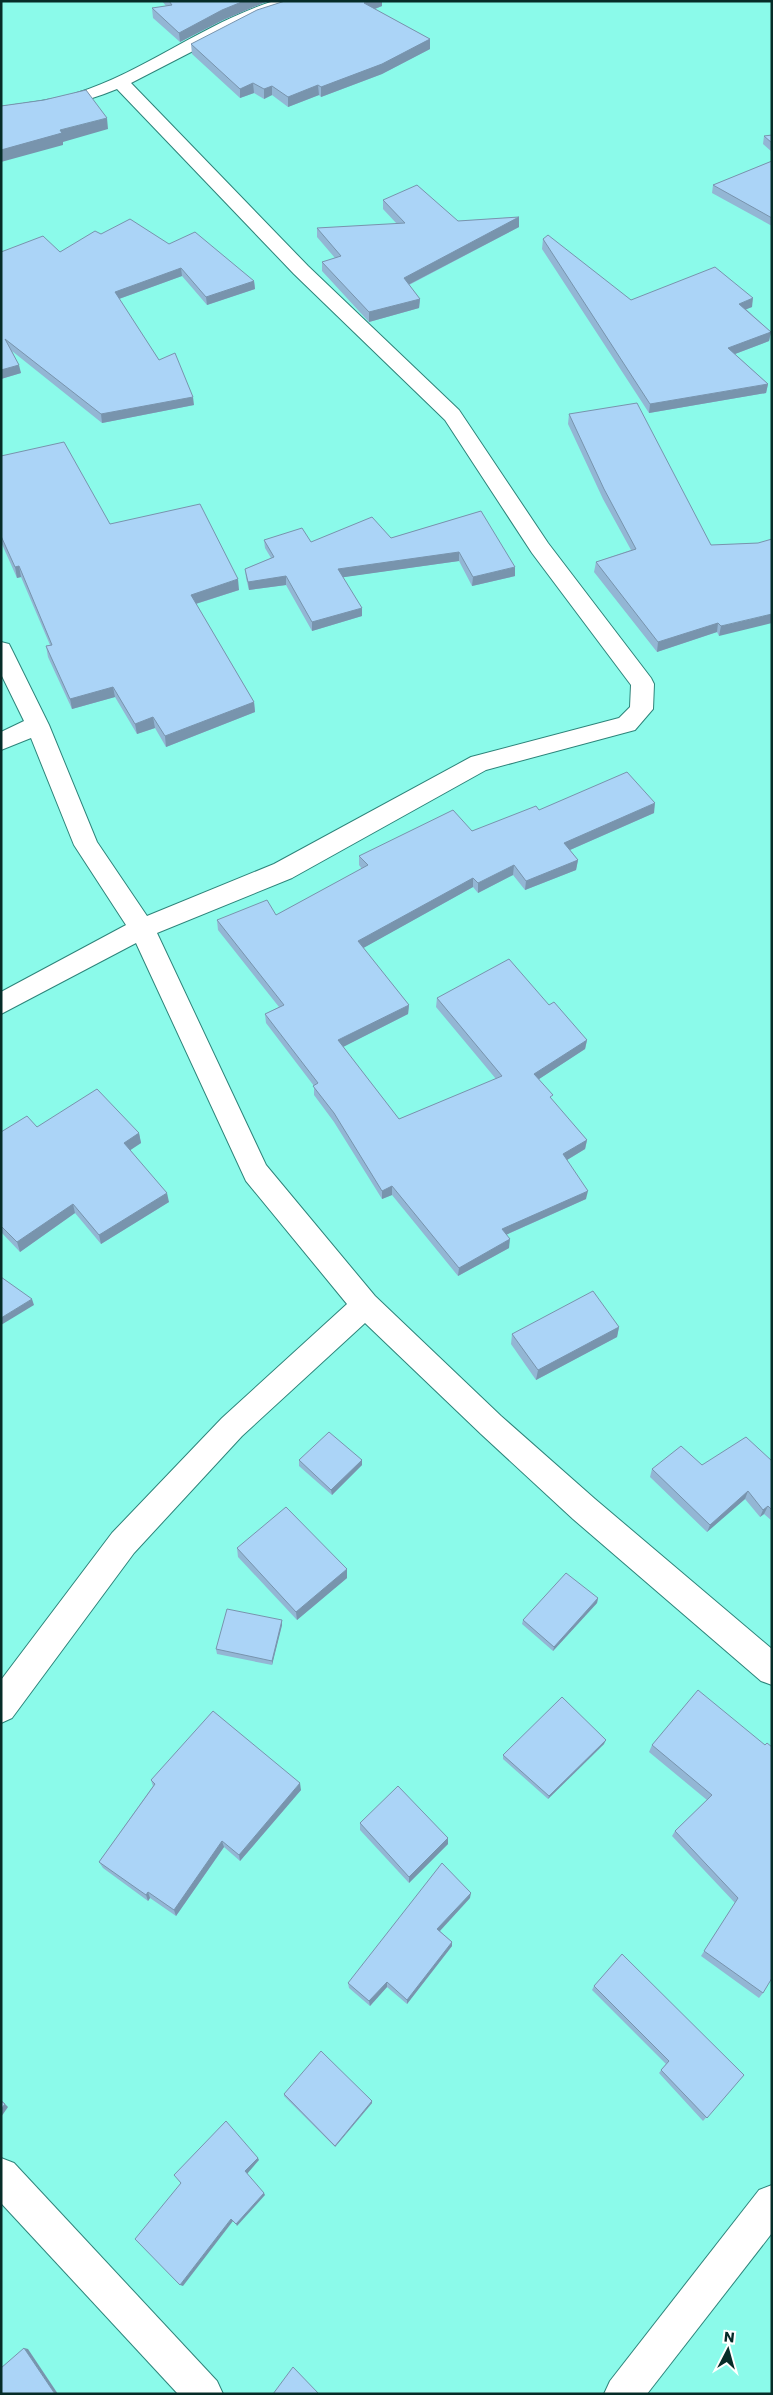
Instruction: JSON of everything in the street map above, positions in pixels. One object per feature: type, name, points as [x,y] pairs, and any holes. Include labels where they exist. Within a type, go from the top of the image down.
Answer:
[{"type":"street","points":[[1,112],[63,102],[120,82],[251,14],[292,1]]},
{"type":"street","points":[[1,1004],[142,928],[283,871],[479,763],[627,724],[641,709],[643,684],[540,548],[452,415],[301,270],[220,183],[120,82]]},
{"type":"street","points":[[1,650],[37,725],[86,845],[142,928],[256,1173],[365,1305],[584,1509],[772,1670]]},
{"type":"street","points":[[1,742],[37,725]]},
{"type":"street","points":[[1,1706],[123,1543],[232,1427],[365,1305]]},
{"type":"street","points":[[1,2176],[204,2394]]},
{"type":"street","points":[[623,2394],[772,2203]]},
{"type":"building","points":[[169,1],[244,1],[222,10],[179,33],[152,8],[172,5]]},
{"type":"building","points":[[285,1],[368,1],[364,3],[430,39],[382,64],[288,97],[272,86],[264,89],[253,83],[240,89],[191,44],[257,10]]},
{"type":"building","points":[[86,90],[107,118],[60,130],[62,133],[1,150],[1,106],[44,100]]},
{"type":"building","points":[[772,135],[772,143],[764,136]]},
{"type":"building","points":[[772,161],[772,218],[713,185]]},
{"type":"building","points":[[417,185],[458,221],[519,217],[404,278],[420,299],[369,312],[322,262],[341,256],[317,228],[405,223],[383,200]]},
{"type":"building","points":[[130,219],[169,244],[195,232],[254,281],[206,297],[181,268],[115,292],[159,360],[175,353],[193,397],[101,414],[5,339],[19,365],[1,370],[1,252],[43,236],[60,252],[95,231],[101,234]]},
{"type":"building","points":[[548,235],[631,300],[715,267],[753,298],[739,304],[771,332],[728,348],[768,384],[650,404],[543,239]]},
{"type":"building","points":[[637,403],[711,545],[758,543],[772,539],[772,614],[721,626],[718,623],[658,642],[596,562],[636,549],[604,489],[569,414]]},
{"type":"building","points":[[64,442],[110,524],[200,504],[238,579],[191,595],[254,702],[165,736],[153,717],[135,724],[113,687],[70,699],[46,646],[52,645],[19,566],[15,567],[1,536],[1,456]]},
{"type":"building","points":[[481,511],[515,567],[473,577],[459,552],[338,569],[362,608],[312,622],[286,576],[248,582],[245,569],[274,557],[264,540],[302,528],[311,542],[372,517],[391,538]]},
{"type":"building","points":[[627,772],[655,803],[564,843],[578,860],[526,881],[514,865],[478,883],[473,878],[358,941],[409,1005],[338,1040],[399,1119],[502,1076],[437,998],[509,959],[549,1005],[554,1002],[587,1040],[534,1074],[553,1095],[550,1097],[587,1140],[563,1154],[588,1191],[502,1229],[510,1239],[459,1268],[392,1186],[382,1191],[334,1113],[313,1086],[318,1083],[265,1014],[284,1005],[217,920],[267,900],[276,915],[368,865],[359,856],[453,810],[472,831],[536,806],[539,810]]},
{"type":"building","points":[[97,1089],[139,1133],[124,1143],[167,1193],[99,1235],[73,1204],[17,1242],[1,1226],[1,1132],[27,1116],[37,1127]]},
{"type":"building","points":[[1,1277],[32,1299],[1,1318]]},
{"type":"building","points":[[593,1291],[619,1327],[538,1370],[512,1334]]},
{"type":"building","points":[[329,1432],[362,1460],[331,1490],[299,1460]]},
{"type":"building","points":[[746,1437],[772,1461],[772,1510],[768,1506],[763,1510],[748,1491],[710,1525],[652,1469],[681,1446],[702,1465]]},
{"type":"building","points":[[286,1507],[347,1569],[296,1612],[237,1548]]},
{"type":"building","points":[[566,1573],[598,1598],[554,1647],[523,1620]]},
{"type":"building","points":[[227,1609],[282,1620],[272,1661],[216,1649]]},
{"type":"building","points":[[698,1690],[765,1745],[767,1743],[772,1747],[772,1978],[763,1993],[704,1951],[738,1898],[675,1831],[712,1795],[652,1745]]},
{"type":"building","points":[[562,1697],[606,1740],[549,1796],[503,1755]]},
{"type":"building","points":[[213,1711],[300,1783],[239,1855],[222,1841],[174,1910],[148,1892],[146,1895],[99,1862],[155,1784],[151,1780]]},
{"type":"building","points":[[398,1786],[448,1838],[409,1877],[360,1823]]},
{"type":"building","points":[[442,1863],[471,1893],[437,1929],[452,1942],[407,2000],[387,1982],[369,2001],[348,1983]]},
{"type":"building","points":[[622,1954],[744,2075],[707,2118],[661,2070],[669,2061],[594,1986]]},
{"type":"building","points":[[321,2051],[372,2101],[335,2146],[284,2094]]},
{"type":"building","points":[[1,2101],[5,2104],[1,2109]]},
{"type":"building","points":[[226,2121],[258,2158],[245,2171],[264,2193],[236,2224],[231,2219],[180,2285],[135,2239],[181,2183],[174,2175]]},
{"type":"building","points":[[24,2348],[55,2394],[1,2394],[1,2368]]},
{"type":"building","points":[[293,2367],[319,2394],[273,2394]]}]
